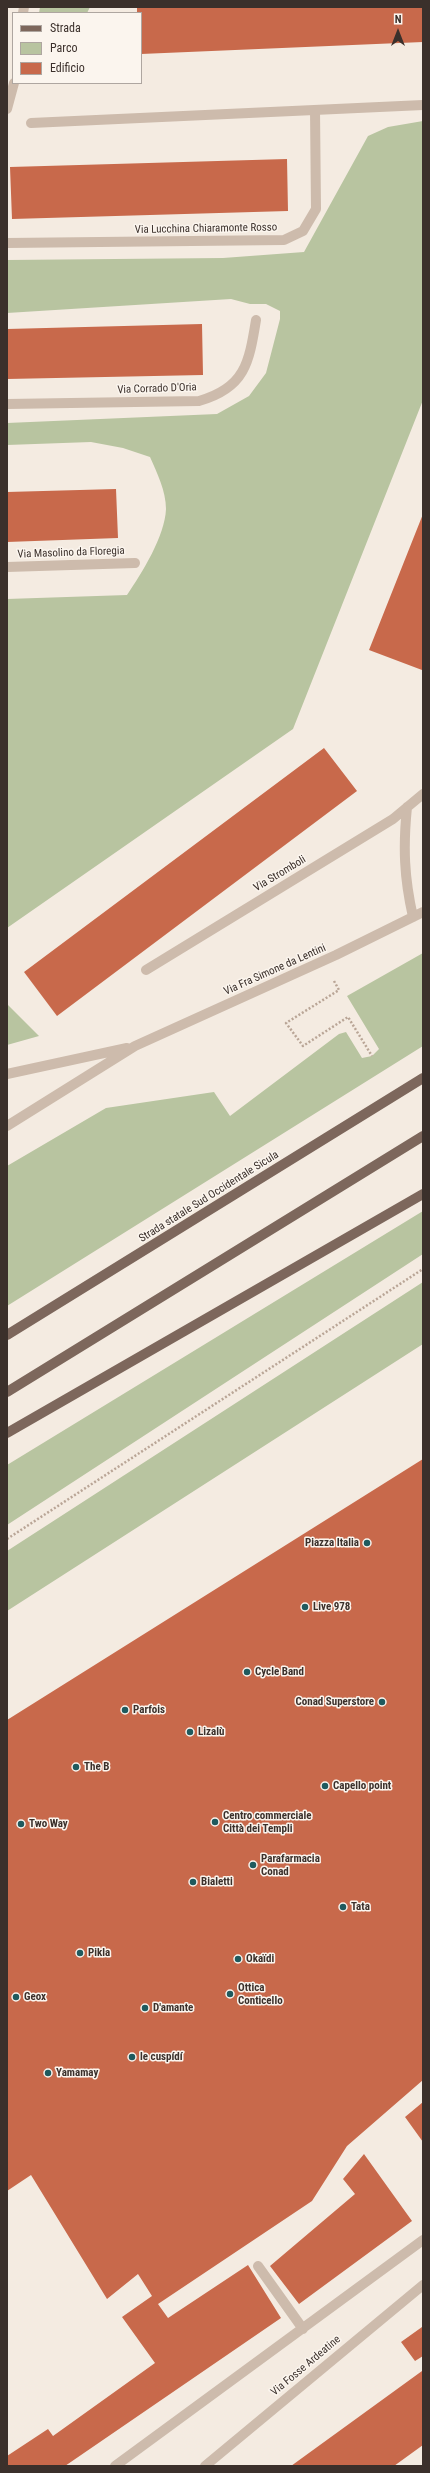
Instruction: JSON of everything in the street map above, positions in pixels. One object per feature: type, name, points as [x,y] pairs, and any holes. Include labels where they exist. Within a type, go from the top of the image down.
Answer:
[{"type":"main road","name":"Strada statale Sud Occidentale Sicula","points":[[7,1335],[423,1078]]},
{"type":"main road","points":[[7,1392],[423,1136]]},
{"type":"main road","points":[[7,1433],[423,1194]]},
{"type":"street","points":[[7,109],[14,84]]},
{"type":"street","points":[[31,123],[423,105]]},
{"type":"street","name":"Via Lucchina Chiaramonte Rosso","points":[[7,244],[284,240],[303,232],[316,210],[315,110]]},
{"type":"street","name":"Via Corrado D'Oria","points":[[7,404],[199,401],[215,396],[229,388],[248,364],[256,320]]},
{"type":"street","name":"Via Masolino da Floregia","points":[[7,567],[135,563]]},
{"type":"street","name":"Via Stromboli","points":[[146,970],[393,819],[423,794]]},
{"type":"street","points":[[407,807],[403,847],[405,882],[413,917]]},
{"type":"street","name":"Via Fra Simone da Lentini","points":[[135,1046],[323,961],[423,912]]},
{"type":"street","points":[[7,1074],[135,1046]]},
{"type":"street","points":[[7,1126],[135,1046]]},
{"type":"street","points":[[115,2466],[423,2240]]},
{"type":"street","points":[[258,2266],[303,2329]]},
{"type":"street","name":"Via Fosse Ardeatine","points":[[205,2466],[423,2285]]},
{"type":"path","points":[[323,961],[339,990],[286,1023],[303,1046],[348,1017],[372,1056]]},
{"type":"path","points":[[7,1539],[423,1269]]},
{"type":"green space","points":[[40,7],[90,7],[88,12],[39,12]]},
{"type":"green space","points":[[423,121],[423,400],[293,729],[7,928],[7,599],[127,595],[146,565],[162,531],[165,520],[166,502],[163,489],[150,457],[123,448],[91,442],[7,445],[7,423],[217,414],[249,396],[266,373],[280,319],[280,311],[266,304],[250,304],[231,299],[7,313],[7,260],[223,258],[304,252],[368,136],[388,127]]},
{"type":"green space","points":[[423,953],[423,1046],[7,1306],[7,1166],[106,1108],[214,1092],[230,1116],[339,1034],[346,1032],[362,1058],[372,1056],[379,1049],[347,996]]},
{"type":"green space","points":[[7,1004],[39,1036],[7,1045]]},
{"type":"green space","points":[[423,1211],[423,1254],[7,1525],[7,1465]]},
{"type":"green space","points":[[423,1282],[423,1344],[7,1611],[7,1551]]},
{"type":"building","points":[[137,7],[423,7],[423,42],[142,54],[142,12],[137,12]]},
{"type":"building","points":[[287,159],[288,211],[12,219],[10,167]]},
{"type":"building","points":[[202,324],[203,375],[7,379],[7,329]]},
{"type":"building","points":[[116,489],[118,538],[7,542],[7,492]]},
{"type":"building","points":[[423,514],[423,668],[422,670],[369,650]]},
{"type":"building","points":[[324,748],[357,791],[57,1016],[24,972]]},
{"type":"building","name":"Centro commerciale Città dei Templi","points":[[423,1459],[423,2080],[347,2146],[312,2201],[158,2304],[168,2318],[248,2265],[281,2318],[65,2466],[7,2466],[7,2456],[48,2429],[53,2436],[155,2363],[122,2317],[152,2296],[138,2274],[107,2299],[31,2175],[7,2191],[7,1720]]},
{"type":"building","points":[[423,2102],[423,2142],[405,2117]]},
{"type":"building","points":[[364,2154],[412,2221],[299,2304],[270,2266],[355,2194],[343,2179]]},
{"type":"building","points":[[422,2327],[423,2356],[415,2361],[401,2342]]},
{"type":"building","points":[[422,2371],[423,2445],[394,2466],[291,2466]]},
{"type":"place","name":"Piazza Italia","points":[[367,1543]]},
{"type":"place","name":"Live 978","points":[[305,1607]]},
{"type":"place","name":"Cycle Band","points":[[247,1672]]},
{"type":"place","name":"Conad Superstore","points":[[382,1702]]},
{"type":"place","name":"Parfois","points":[[125,1710]]},
{"type":"place","name":"Lizalù","points":[[190,1732]]},
{"type":"place","name":"The B","points":[[76,1767]]},
{"type":"place","name":"Capello point","points":[[325,1786]]},
{"type":"place","name":"Centro commerciale Città dei Templi","points":[[215,1822]]},
{"type":"place","name":"Two Way","points":[[21,1824]]},
{"type":"place","name":"Parafarmacia Conad","points":[[253,1865]]},
{"type":"place","name":"Bialetti","points":[[193,1882]]},
{"type":"place","name":"Tata","points":[[343,1907]]},
{"type":"place","name":"Pikla","points":[[80,1953]]},
{"type":"place","name":"Okaïdi","points":[[238,1959]]},
{"type":"place","name":"Ottica Conticello","points":[[230,1994]]},
{"type":"place","name":"Geox","points":[[16,1997]]},
{"type":"place","name":"D'amante","points":[[145,2008]]},
{"type":"place","name":"le cuspídí","points":[[132,2057]]},
{"type":"place","name":"Yamamay","points":[[48,2073]]}]
